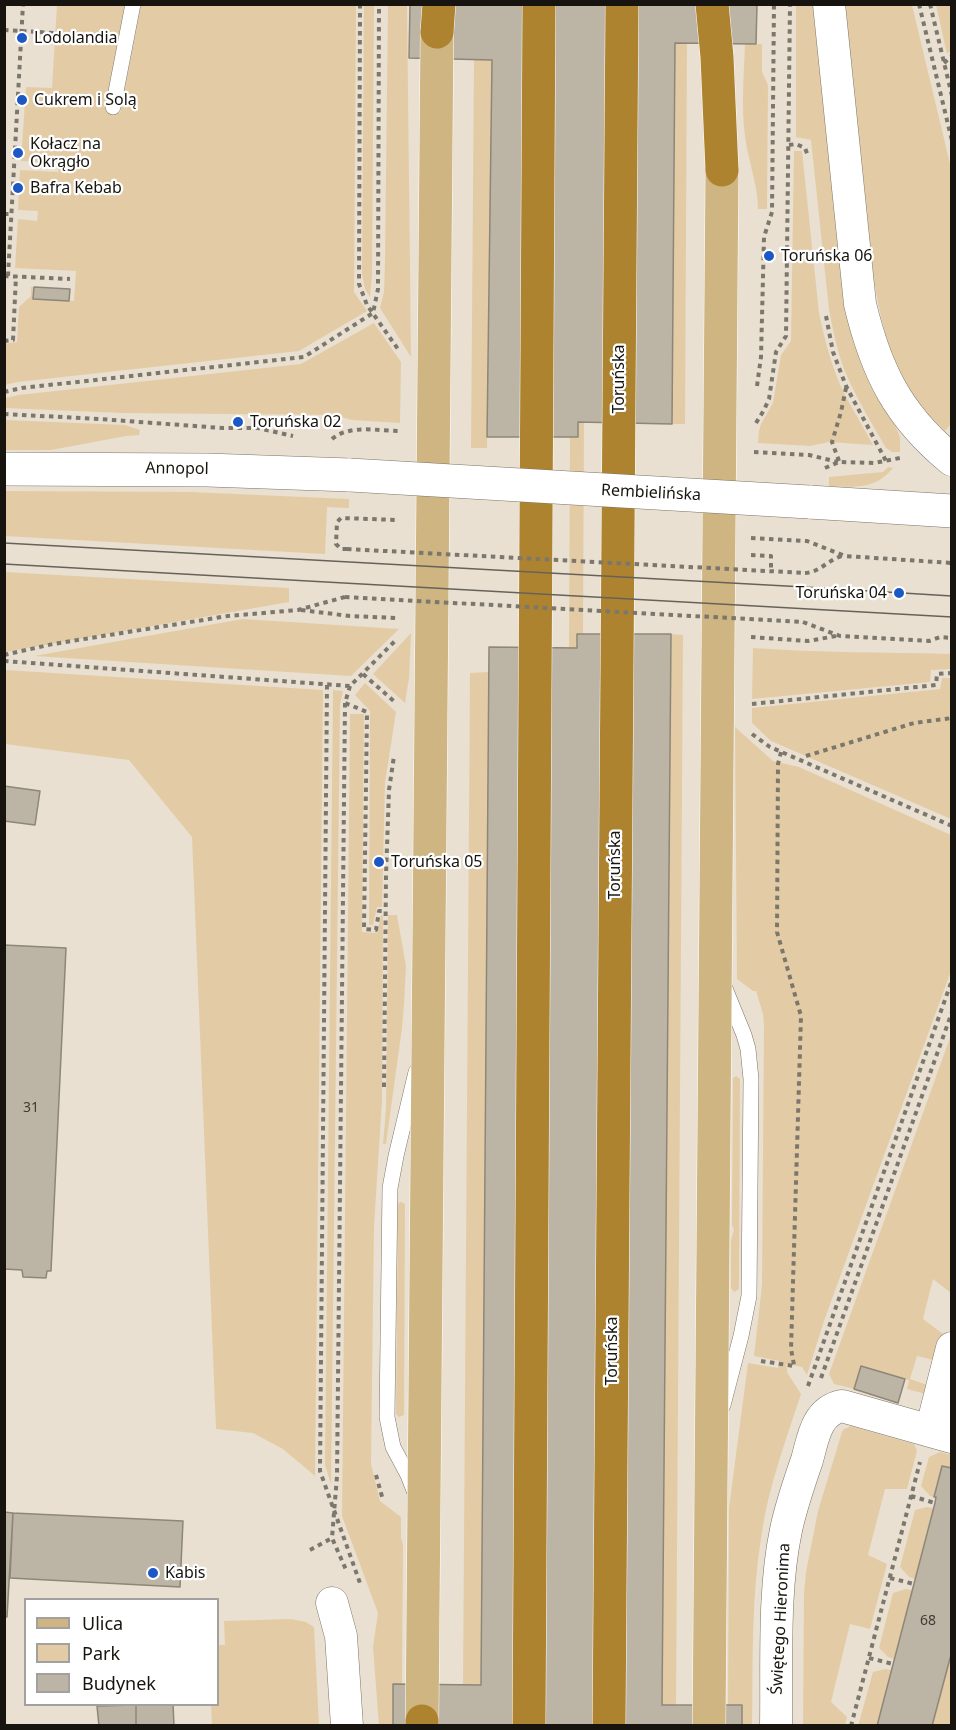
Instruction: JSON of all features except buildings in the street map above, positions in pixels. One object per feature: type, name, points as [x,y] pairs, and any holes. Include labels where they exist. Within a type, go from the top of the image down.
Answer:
[{"type":"highway","points":[[529,1725],[539,4]]},
{"type":"highway","name":"Toruńska","points":[[609,1725],[622,4]]},
{"type":"highway","points":[[712,4],[717,57],[722,170]]},
{"type":"main road","points":[[422,1724],[438,18]]},
{"type":"main road","points":[[709,1725],[722,170]]},
{"type":"street","points":[[829,4],[860,304],[866,328],[872,349],[890,390],[923,434],[944,453]]},
{"type":"street","name":"Annopol","points":[[4,469],[207,470],[350,475]]},
{"type":"street","name":"Rembielińska","points":[[350,475],[951,511]]},
{"type":"street","points":[[935,1441],[951,1348]]},
{"type":"street","name":"Świętego Hieronima","points":[[776,1725],[778,1604],[782,1554],[792,1508],[819,1421],[827,1412],[842,1406],[895,1421],[935,1441]]},
{"type":"street","points":[[341,1592],[341,1636],[347,1725]]},
{"type":"lane","points":[[114,107],[133,4]]},
{"type":"path","points":[[22,4],[6,276],[70,279]]},
{"type":"path","points":[[360,4],[358,276],[363,298],[373,313]]},
{"type":"path","points":[[4,392],[22,388],[304,357],[373,313],[378,290],[379,4]]},
{"type":"path","points":[[757,389],[761,357],[764,237],[772,212],[774,4]]},
{"type":"path","points":[[754,429],[769,399],[776,352],[786,336],[790,4]]},
{"type":"path","points":[[919,4],[951,141]]},
{"type":"path","points":[[930,4],[951,96]]},
{"type":"path","points":[[4,30],[55,33]]},
{"type":"path","points":[[944,63],[951,56]]},
{"type":"path","points":[[4,214],[11,214]]},
{"type":"path","points":[[4,342],[13,340],[16,276]]},
{"type":"path","points":[[839,462],[832,442],[842,412],[846,386]]},
{"type":"path","points":[[4,414],[222,428],[258,428],[298,437]]},
{"type":"path","points":[[328,444],[338,434],[345,431],[400,432]]},
{"type":"path","points":[[753,463],[754,452],[809,455],[839,462],[874,463],[922,452],[944,453]]},
{"type":"path","points":[[820,470],[839,462]]},
{"type":"path","points":[[402,520],[341,518],[337,522],[336,544],[340,548],[347,549],[805,573],[819,570],[844,556]]},
{"type":"path","points":[[751,528],[750,555],[771,556],[771,568]]},
{"type":"path","points":[[761,539],[807,542],[844,556],[951,563]]},
{"type":"path","points":[[749,578],[750,567]]},
{"type":"path","points":[[4,655],[53,644],[228,616],[298,610],[345,597],[803,622],[840,636]]},
{"type":"path","points":[[298,610],[350,616],[398,618]]},
{"type":"path","points":[[748,614],[748,625]]},
{"type":"path","points":[[760,638],[808,641],[840,636],[929,641],[940,637],[951,638]]},
{"type":"path","points":[[4,662],[327,685],[320,1471],[364,1593]]},
{"type":"path","points":[[363,673],[394,701]]},
{"type":"path","points":[[745,704],[936,685],[937,674],[951,673]]},
{"type":"path","points":[[341,1592],[332,1538],[337,1476],[345,703],[350,686]]},
{"type":"path","points":[[345,703],[367,712],[364,929],[376,930],[379,911],[386,911]]},
{"type":"path","points":[[806,756],[914,723],[951,718]]},
{"type":"path","points":[[752,733],[765,744],[781,752],[951,826]]},
{"type":"path","points":[[772,1363],[794,1366],[791,1349],[801,1016],[777,932],[778,764],[781,752]]},
{"type":"path","points":[[807,1389],[951,980]]},
{"type":"path","points":[[819,1385],[951,1012]]},
{"type":"path","points":[[851,1725],[912,1496],[935,1441]]},
{"type":"path","points":[[912,1496],[935,1503]]},
{"type":"path","points":[[310,1550],[332,1538]]},
{"type":"path","points":[[890,1578],[914,1584]]},
{"type":"path","points":[[869,1658],[893,1664]]},
{"type":"green space","points":[[57,5],[125,5],[105,109],[120,113],[141,5],[356,5],[354,292],[367,311],[299,351],[5,385],[4,344],[17,342],[19,307],[31,296],[31,287],[34,287],[33,299],[74,301],[76,271],[15,268],[18,219],[37,221],[38,211],[18,210],[20,170],[58,172],[58,163],[21,161],[26,87],[52,88]]},
{"type":"green space","points":[[364,5],[374,5],[370,297],[365,289],[362,274]]},
{"type":"green space","points":[[388,5],[407,5],[411,357],[380,308],[384,292],[385,261]]},
{"type":"green space","points":[[796,5],[813,5],[844,305],[856,349],[868,380],[898,432],[900,452],[892,452],[886,448],[848,379],[835,340],[829,310],[811,140],[796,137]]},
{"type":"green space","points":[[845,5],[912,5],[951,168],[952,423],[945,431],[915,397],[904,380],[888,343],[883,323],[874,280]]},
{"type":"green space","points":[[936,5],[951,5],[951,50],[947,54]]},
{"type":"green space","points":[[675,43],[687,43],[685,424],[672,424]]},
{"type":"green space","points":[[745,44],[762,44],[762,72],[768,85],[767,209],[758,209],[745,136],[743,102]]},
{"type":"green space","points":[[474,60],[492,60],[487,448],[471,448]]},
{"type":"green space","points":[[794,151],[802,151],[819,313],[826,344],[840,385],[873,445],[829,442],[810,446],[758,443],[761,424],[773,403],[781,355],[791,341]]},
{"type":"green space","points":[[374,323],[401,362],[400,423],[352,420],[334,415],[121,413],[5,408],[5,398],[19,395],[301,364]]},
{"type":"green space","points":[[5,420],[125,425],[140,430],[139,435],[51,450],[5,450]]},
{"type":"green space","points":[[578,422],[584,423],[583,633],[577,634],[577,648],[569,648],[570,437],[578,437]]},
{"type":"green space","points":[[888,467],[893,468],[872,484],[856,487],[829,486],[829,477],[883,472]]},
{"type":"green space","points":[[5,491],[191,492],[349,499],[349,508],[327,507],[325,554],[5,536]]},
{"type":"green space","points":[[4,572],[289,588],[289,602],[5,652]]},
{"type":"green space","points":[[243,619],[399,629],[351,676],[34,656]]},
{"type":"green space","points":[[411,633],[409,678],[405,703],[373,674]]},
{"type":"green space","points":[[671,634],[683,635],[676,1705],[662,1705]]},
{"type":"green space","points":[[753,648],[951,654],[951,669],[931,670],[930,682],[752,699]]},
{"type":"green space","points":[[5,670],[323,690],[315,1476],[283,1449],[253,1433],[216,1429],[192,837],[129,760],[5,744]]},
{"type":"green space","points":[[489,672],[481,1685],[463,1685],[470,673]]},
{"type":"green space","points":[[942,678],[951,678],[951,819],[771,741],[752,723],[752,708],[940,689]]},
{"type":"green space","points":[[365,683],[396,712],[385,783],[382,907],[377,907],[373,925],[369,925],[370,711],[355,695]]},
{"type":"green space","points":[[333,690],[343,691],[340,705],[331,1484],[325,1465]]},
{"type":"green space","points":[[350,714],[364,714],[362,932],[377,933],[381,915],[383,916],[382,1101],[374,1226],[371,1464],[380,1501],[401,1517],[403,1544],[402,1684],[393,1685],[393,1725],[379,1725],[373,1647],[378,1613],[342,1516]]},
{"type":"green space","points":[[735,727],[773,761],[799,767],[951,835],[952,968],[824,1321],[807,1375],[802,1367],[786,1364],[788,1374],[801,1394],[773,1480],[758,1556],[754,1604],[752,1725],[742,1725],[728,1705],[729,1508],[748,1363],[778,1368],[779,1361],[754,1356],[762,1285],[764,1025],[756,991],[737,979]]},
{"type":"green space","points":[[388,915],[397,915],[406,966],[402,1028],[386,1144],[383,1144],[386,1109]]},
{"type":"green space","points":[[951,1035],[951,1293],[933,1279],[923,1319],[943,1334],[937,1361],[917,1356],[910,1379],[930,1386],[926,1394],[907,1389],[909,1380],[861,1366],[854,1389],[834,1384],[829,1374]]},
{"type":"green space","points":[[736,1076],[740,1079],[739,1289],[734,1292],[731,1288],[731,1240],[734,1230],[732,1225],[733,1078]]},
{"type":"green space","points":[[400,1202],[405,1205],[404,1415],[399,1417],[396,1414],[398,1204]]},
{"type":"green space","points":[[851,1426],[914,1444],[917,1451],[907,1489],[885,1489],[868,1555],[887,1564],[870,1629],[850,1624],[831,1702],[847,1717],[845,1725],[803,1725],[806,1572],[818,1511],[842,1432]]},
{"type":"green space","points":[[940,1452],[951,1455],[951,1468],[942,1466],[934,1497],[930,1496],[921,1486],[929,1457]]},
{"type":"green space","points":[[933,1508],[915,1579],[909,1577],[900,1567],[915,1510]]},
{"type":"green space","points":[[906,1589],[912,1590],[894,1659],[888,1657],[879,1648],[893,1593]]},
{"type":"green space","points":[[291,1619],[306,1622],[314,1627],[319,1725],[212,1725],[211,1706],[219,1706],[219,1645],[225,1645],[224,1621]]},
{"type":"green space","points":[[951,1651],[951,1725],[932,1725]]},
{"type":"green space","points":[[891,1670],[877,1725],[858,1726],[873,1672]]},
{"type":"tram line","points":[[4,543],[952,596]]},
{"type":"tram line","points":[[4,564],[952,617]]},
{"type":"place","name":"Lodolandia","points":[[22,38]]},
{"type":"place","name":"Cukrem i Solą","points":[[22,100]]},
{"type":"place","name":"Kołacz na Okrągło","points":[[18,153]]},
{"type":"place","name":"Bafra Kebab","points":[[18,188]]},
{"type":"place","name":"Toruńska 06","points":[[769,256]]},
{"type":"place","name":"Toruńska 02","points":[[238,422]]},
{"type":"place","name":"Toruńska 04","points":[[899,593]]},
{"type":"place","name":"Toruńska 05","points":[[379,862]]},
{"type":"place","name":"Kabis","points":[[153,1573]]}]
